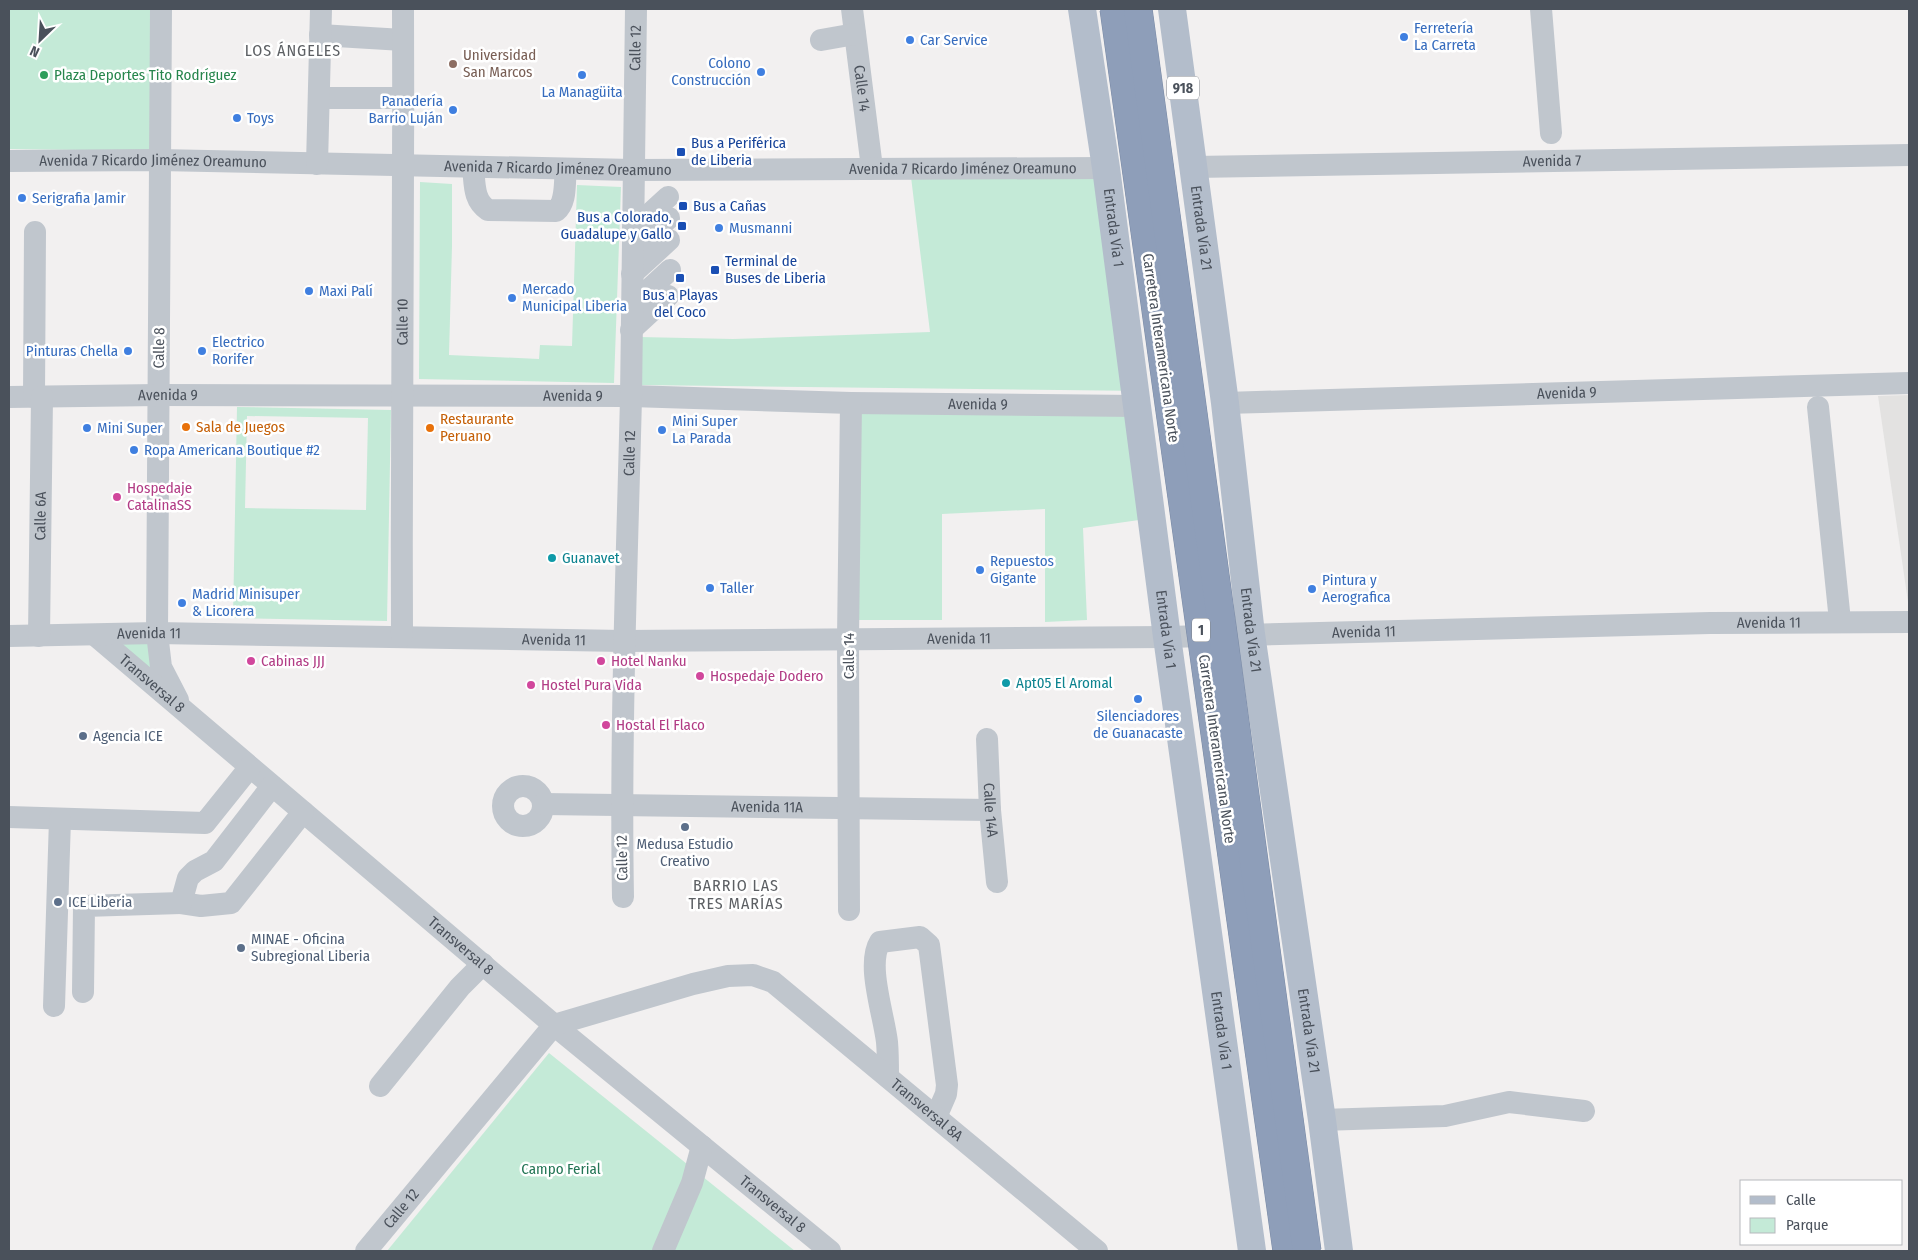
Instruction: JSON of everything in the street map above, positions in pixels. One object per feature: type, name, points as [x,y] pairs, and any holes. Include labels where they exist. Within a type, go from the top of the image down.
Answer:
[{"type":"highway","name":"Carretera Interamericana Norte","points":[[1114,9],[1287,1251]]},
{"type":"highway","name":"Carretera Interamericana Norte","points":[[1138,9],[1307,1251]]},
{"type":"main road","name":"Entrada Vía 1","points":[[1082,9],[1106,168],[1166,636],[1252,1251]]},
{"type":"main road","name":"Entrada Vía 21","points":[[1172,9],[1225,403],[1251,634],[1322,1120],[1338,1251]]},
{"type":"street","name":"Calle 8","points":[[161,9],[157,633],[161,667],[185,712]]},
{"type":"street","points":[[317,164],[321,9]]},
{"type":"street","name":"Calle 10","points":[[402,636],[403,9]]},
{"type":"street","name":"Calle 12","points":[[623,897],[621,804],[623,641],[631,396],[636,9]]},
{"type":"street","name":"Calle 14","points":[[852,9],[872,168]]},
{"type":"street","points":[[1541,9],[1551,133]]},
{"type":"street","points":[[821,40],[855,34]]},
{"type":"street","points":[[320,35],[403,40]]},
{"type":"street","points":[[319,98],[404,98]]},
{"type":"street","name":"Avenida 7","points":[[1194,167],[1909,155]]},
{"type":"street","name":"Avenida 7 Ricardo Jiménez Oreamuno","points":[[9,161],[160,160],[633,170],[1106,168]]},
{"type":"street","points":[[473,167],[476,197],[481,205],[488,210],[556,211],[563,202],[566,169]]},
{"type":"street","name":"Calle 6A","points":[[35,232],[39,636]]},
{"type":"street","points":[[632,282],[669,249]]},
{"type":"street","points":[[632,282],[669,249]]},
{"type":"street","points":[[632,282],[669,249]]},
{"type":"street","points":[[632,282],[669,249]]},
{"type":"street","name":"Avenida 9","points":[[1225,403],[1909,383]]},
{"type":"street","name":"Avenida 9","points":[[9,397],[158,395],[631,396],[851,403],[1136,406]]},
{"type":"street","name":"Calle 14","points":[[849,910],[848,639],[851,403]]},
{"type":"street","points":[[1818,407],[1840,621]]},
{"type":"street","name":"Avenida 11","points":[[9,636],[95,636],[157,633],[623,641],[1166,636],[1840,621],[1909,622]]},
{"type":"street","name":"Transversal 8","points":[[95,636],[554,1025],[830,1251]]},
{"type":"street","name":"Calle 14A","points":[[987,739],[990,810],[997,882]]},
{"type":"street","points":[[9,817],[205,823],[250,767]]},
{"type":"street","points":[[181,903],[188,878],[195,871],[214,861],[272,786]]},
{"type":"street","name":"Avenida 11A","points":[[543,804],[990,810]]},
{"type":"street","points":[[83,992],[84,906],[181,903],[201,906],[231,903],[303,812]]},
{"type":"street","points":[[54,1006],[60,819]]},
{"type":"street","points":[[888,1077],[887,1043],[875,971],[876,950],[880,942],[920,937],[929,945],[947,1084],[946,1094],[936,1117]]},
{"type":"street","points":[[380,1086],[460,987],[483,964]]},
{"type":"street","name":"Transversal 8A","points":[[554,1025],[693,984],[728,976],[753,975],[773,982],[1097,1251]]},
{"type":"street","name":"Calle 12","points":[[366,1251],[554,1025]]},
{"type":"street","points":[[1322,1120],[1445,1116],[1509,1102],[1584,1112]]},
{"type":"street","points":[[663,1251],[692,1183],[702,1146]]},
{"type":"shaded area","points":[[1909,395],[1909,609],[1878,396]]},
{"type":"green space","points":[[9,9],[150,9],[150,151],[9,149]]},
{"type":"green space","points":[[1112,176],[1146,391],[641,385],[639,337],[733,339],[930,332],[911,177]]},
{"type":"green space","points":[[420,182],[452,184],[449,355],[539,359],[540,345],[572,346],[577,185],[621,187],[614,383],[419,379]]},
{"type":"green space","points":[[237,407],[391,410],[387,621],[233,618]],"holes":[[[247,416],[368,418],[366,510],[245,508]]]},
{"type":"green space","points":[[858,411],[1128,414],[1139,520],[1083,528],[1087,620],[1045,622],[1045,509],[942,514],[942,620],[856,620]]},
{"type":"green space","points":[[148,641],[165,689],[112,643]]},
{"type":"green space","name":"Campo Ferial","points":[[549,1053],[795,1251],[387,1251]]},
{"type":"place","name":"Ferretería La Carreta","points":[[1404,37]]},
{"type":"place","name":"Car Service","points":[[910,40]]},
{"type":"place","name":"Universidad San Marcos","points":[[453,64]]},
{"type":"place","name":"Colono Construcción","points":[[761,72]]},
{"type":"place","name":"Plaza Deportes Tito Rodríguez","points":[[44,75]]},
{"type":"place","name":"La Managüita","points":[[582,75]]},
{"type":"place","name":"Panadería Barrio Luján","points":[[453,110]]},
{"type":"place","name":"Toys","points":[[237,118]]},
{"type":"place","name":"Bus a Periférica de Liberia","points":[[681,152]]},
{"type":"place","name":"Serigrafia Jamir","points":[[22,198]]},
{"type":"place","name":"Bus a Cañas","points":[[683,206]]},
{"type":"place","name":"Bus a Colorado, Guadalupe y Gallo","points":[[682,226]]},
{"type":"place","name":"Musmanni","points":[[719,228]]},
{"type":"place","name":"Terminal de Buses de Liberia","points":[[715,270]]},
{"type":"place","name":"Bus a Playas del Coco","points":[[680,278]]},
{"type":"place","name":"Maxi Palí","points":[[309,291]]},
{"type":"place","name":"Mercado Municipal Liberia","points":[[512,298]]},
{"type":"place","name":"Pinturas Chella","points":[[128,351]]},
{"type":"place","name":"Electrico Rorifer","points":[[202,351]]},
{"type":"place","name":"Sala de Juegos","points":[[186,427]]},
{"type":"place","name":"Mini Super","points":[[87,428]]},
{"type":"place","name":"Restaurante Peruano","points":[[430,428]]},
{"type":"place","name":"Mini Super La Parada","points":[[662,430]]},
{"type":"place","name":"Ropa Americana Boutique #2","points":[[134,450]]},
{"type":"place","name":"Hospedaje CatalinaSS","points":[[117,497]]},
{"type":"place","name":"Guanavet","points":[[552,558]]},
{"type":"place","name":"Repuestos Gigante","points":[[980,570]]},
{"type":"place","name":"Taller","points":[[710,588]]},
{"type":"place","name":"Pintura y Aerografica","points":[[1312,589]]},
{"type":"place","name":"Madrid Minisuper & Licorera","points":[[182,603]]},
{"type":"place","name":"Cabinas JJJ","points":[[251,661]]},
{"type":"place","name":"Hotel Nanku","points":[[601,661]]},
{"type":"place","name":"Hospedaje Dodero","points":[[700,676]]},
{"type":"place","name":"Apt05 El Aromal","points":[[1006,683]]},
{"type":"place","name":"Hostel Pura Vida","points":[[531,685]]},
{"type":"place","name":"Silenciadores de Guanacaste","points":[[1138,699]]},
{"type":"place","name":"Hostal El Flaco","points":[[606,725]]},
{"type":"place","name":"Agencia ICE","points":[[83,736]]},
{"type":"place","name":"Medusa Estudio Creativo","points":[[685,827]]},
{"type":"place","name":"ICE Liberia","points":[[58,902]]},
{"type":"place","name":"MINAE - Oficina Subregional Liberia","points":[[241,948]]},
{"type":"district","name":"LOS ÁNGELES","points":[[293,50]]},
{"type":"district","name":"BARRIO LAS TRES MARÍAS","points":[[736,894]]}]
